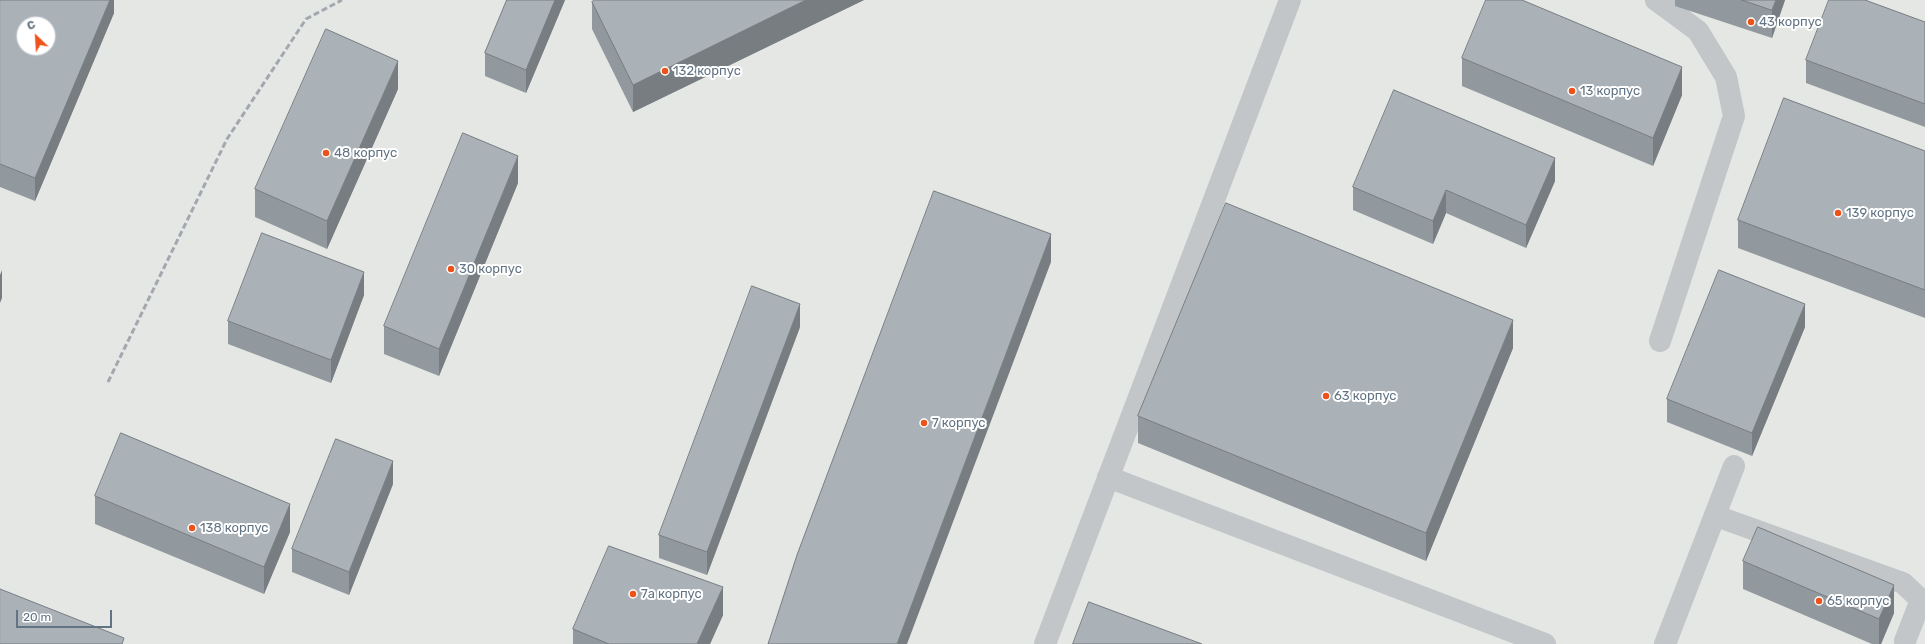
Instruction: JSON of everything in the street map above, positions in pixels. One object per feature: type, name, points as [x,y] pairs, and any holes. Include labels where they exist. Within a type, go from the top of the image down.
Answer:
[{"type":"lane","points":[[1045,644],[1290,0]]},
{"type":"lane","points":[[1656,0],[1698,31],[1726,77],[1734,116],[1660,341]]},
{"type":"lane","points":[[1665,644],[1716,516],[1734,466]]},
{"type":"lane","points":[[1108,477],[1545,644]]},
{"type":"lane","points":[[1716,516],[1903,583],[1920,600],[1904,641]]},
{"type":"shaded area","points":[[0,0],[1925,0],[1925,644],[0,644]]},
{"type":"building","points":[[0,0],[110,0],[35,178],[0,164]]},
{"type":"building","points":[[507,0],[555,0],[526,70],[485,53]]},
{"type":"building","points":[[595,0],[806,0],[633,85],[592,2]]},
{"type":"building","name":"13 корпус","points":[[1486,0],[1522,0],[1682,67],[1653,138],[1462,58]]},
{"type":"building","points":[[1742,0],[1776,0],[1772,10]]},
{"type":"building","points":[[1829,0],[1865,0],[1925,22],[1925,104],[1806,60]]},
{"type":"building","name":"48 корпус","points":[[326,29],[398,61],[327,221],[255,189]]},
{"type":"building","points":[[1394,90],[1555,158],[1526,225],[1446,190],[1433,221],[1353,187]]},
{"type":"building","name":"139 корпус","points":[[1784,98],[1925,151],[1925,290],[1738,220]]},
{"type":"building","name":"30 корпус","points":[[463,133],[518,156],[439,349],[384,326]]},
{"type":"building","name":"7 корпус","points":[[934,191],[1051,234],[897,644],[768,644],[797,555]]},
{"type":"building","name":"63 корпус","points":[[1226,203],[1513,320],[1426,533],[1138,416]]},
{"type":"building","points":[[262,233],[364,272],[331,360],[228,321]]},
{"type":"building","points":[[1719,270],[1805,304],[1752,433],[1667,399]]},
{"type":"building","points":[[752,286],[800,304],[707,552],[659,535]]},
{"type":"building","points":[[121,433],[290,504],[264,567],[95,496]]},
{"type":"building","points":[[336,439],[393,461],[349,572],[292,549]]},
{"type":"building","points":[[1758,527],[1894,585],[1879,619],[1743,561]]},
{"type":"building","name":"7а корпус","points":[[609,546],[723,587],[697,644],[609,644],[573,629]]},
{"type":"building","points":[[0,589],[124,638],[122,644],[0,644]]},
{"type":"building","points":[[1089,602],[1202,644],[1073,644]]},
{"type":"railway","points":[[108,382],[227,139],[306,19],[342,0]]},
{"type":"place","name":"43 корпус","points":[[1751,22]]},
{"type":"place","name":"132 корпус","points":[[665,71]]},
{"type":"place","name":"13 корпус","points":[[1572,91]]},
{"type":"place","name":"48 корпус","points":[[326,153]]},
{"type":"place","name":"139 корпус","points":[[1838,213]]},
{"type":"place","name":"30 корпус","points":[[451,269]]},
{"type":"place","name":"63 корпус","points":[[1326,396]]},
{"type":"place","name":"7 корпус","points":[[924,423]]},
{"type":"place","name":"138 корпус","points":[[192,528]]},
{"type":"place","name":"7а корпус","points":[[633,594]]},
{"type":"place","name":"65 корпус","points":[[1819,601]]}]
